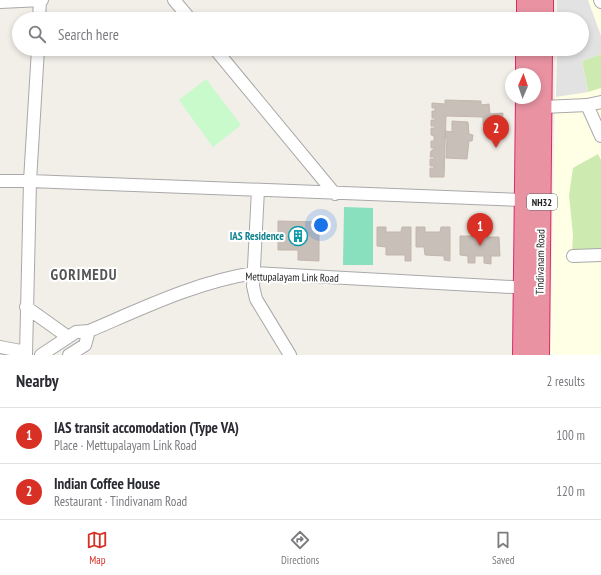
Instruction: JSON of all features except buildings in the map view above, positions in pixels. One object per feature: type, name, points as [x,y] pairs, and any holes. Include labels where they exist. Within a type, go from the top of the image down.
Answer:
[{"type":"highway","points":[[526,12],[526,1],[544,1],[544,12]]},
{"type":"highway","points":[[525,56],[525,68]]},
{"type":"highway","name":"Tindivanam Road","points":[[522,355],[531,288],[543,107],[544,56]]},
{"type":"highway","name":"Tindivanam Road","points":[[525,104],[524,200],[531,288],[540,355]]},
{"type":"street","points":[[0,2],[41,0],[40,12]]},
{"type":"street","points":[[174,0],[184,12]]},
{"type":"street","points":[[0,347],[26,353],[30,181],[38,56]]},
{"type":"street","points":[[221,56],[335,194]]},
{"type":"street","points":[[543,107],[587,105],[601,102]]},
{"type":"street","points":[[587,105],[601,136]]},
{"type":"street","points":[[0,181],[524,200]]},
{"type":"street","points":[[258,190],[253,286],[256,299],[290,355]]},
{"type":"street","points":[[573,256],[601,255]]},
{"type":"street","name":"Mettupalayam Link Road","points":[[41,355],[76,332],[89,331],[198,286],[228,277],[254,273],[531,288]]},
{"type":"street","points":[[26,307],[68,337]]},
{"type":"street","points":[[69,355],[85,345],[89,331]]},
{"type":"shaded area","points":[[557,0],[601,0],[601,355],[550,355],[556,56],[589,56],[589,12],[556,12]]},
{"type":"shaded area","points":[[557,0],[588,0],[601,36],[601,54],[582,61],[588,92],[556,97],[557,56],[589,56],[589,12],[557,12]]},
{"type":"green space","points":[[601,54],[601,88],[588,92],[582,61]]},
{"type":"green space","points":[[206,79],[241,125],[213,147],[179,100]]},
{"type":"green space","points":[[598,154],[601,160],[601,252],[572,253],[573,235],[569,195],[573,168]]},
{"type":"green space","points":[[344,207],[373,208],[373,265],[343,265]]},
{"type":"place","name":"Indian Coffee House","points":[[496,148]]},
{"type":"place","name":"IAS Residence","points":[[298,236]]},
{"type":"place","name":"IAS transit accomodation (Type VA)","points":[[480,246]]},
{"type":"district","name":"GORIMEDU","points":[[84,274]]}]
